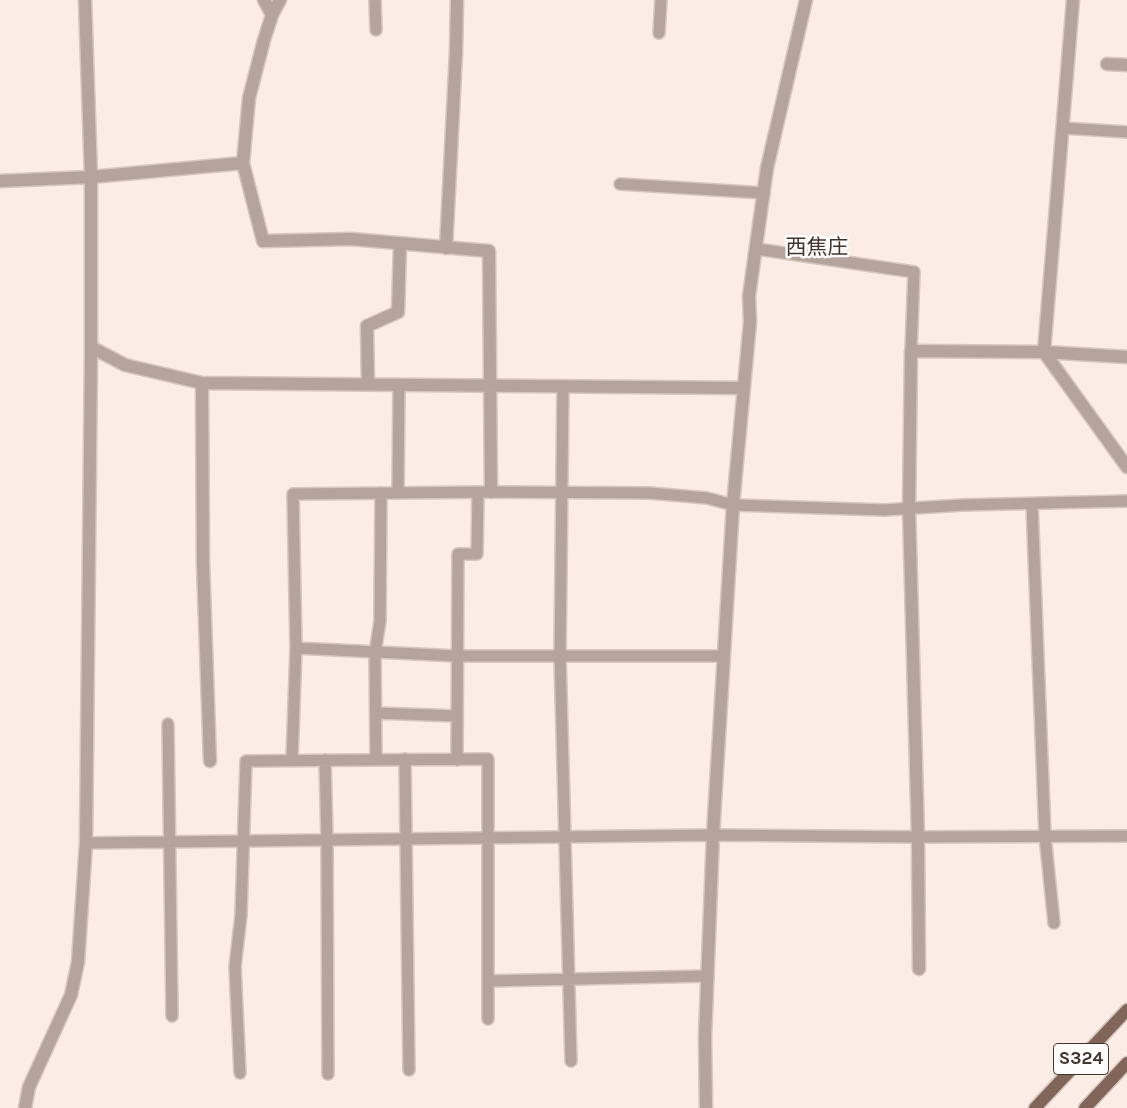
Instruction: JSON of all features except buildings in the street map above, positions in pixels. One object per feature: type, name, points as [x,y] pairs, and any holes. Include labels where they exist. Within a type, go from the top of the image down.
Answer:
[{"type":"main road","name":"S324","points":[[1035,1108],[1127,1010]]},
{"type":"main road","name":"S324","points":[[1085,1108],[1127,1063]]},
{"type":"street","points":[[25,1108],[29,1087],[72,994],[78,962],[86,843],[91,347],[90,177],[85,0]]},
{"type":"street","points":[[264,0],[272,15]]},
{"type":"street","points":[[280,0],[272,15],[264,40],[249,98],[243,163],[263,241],[351,239],[489,251],[490,386],[485,493]]},
{"type":"street","points":[[446,248],[457,0]]},
{"type":"street","points":[[706,1108],[705,1037],[713,835],[733,505],[750,322],[749,296],[767,168],[806,0]]},
{"type":"street","points":[[1073,0],[1044,352],[1127,467]]},
{"type":"street","points":[[1107,64],[1127,65]]},
{"type":"street","points":[[0,181],[90,177],[243,163]]},
{"type":"street","points":[[368,385],[367,326],[398,312],[400,244]]},
{"type":"street","points":[[91,347],[125,365],[202,383],[744,388]]},
{"type":"street","points":[[919,969],[918,837],[909,509],[911,351],[1044,352],[1127,357]]},
{"type":"street","points":[[202,383],[203,562],[210,761]]},
{"type":"lane","points":[[375,0],[376,30]]},
{"type":"lane","points":[[659,33],[661,0]]},
{"type":"lane","points":[[1063,128],[1127,132]]},
{"type":"lane","points":[[620,184],[764,193]]},
{"type":"lane","points":[[756,249],[914,272],[911,351]]},
{"type":"lane","points":[[398,493],[400,385]]},
{"type":"lane","points":[[563,386],[560,656],[571,1061]]},
{"type":"lane","points":[[376,759],[375,653],[380,621],[381,493]]},
{"type":"lane","points":[[457,760],[458,554],[477,554],[485,493]]},
{"type":"lane","points":[[292,760],[296,648],[293,494],[649,493],[707,498],[733,505],[884,510],[1127,501]]},
{"type":"lane","points":[[1032,504],[1045,836],[1054,924]]},
{"type":"lane","points":[[296,648],[457,656],[724,656]]},
{"type":"lane","points":[[376,713],[457,716]]},
{"type":"lane","points":[[168,724],[168,842],[172,1016]]},
{"type":"lane","points":[[405,759],[409,1070]]},
{"type":"lane","points":[[240,1073],[235,967],[241,914],[246,761],[488,759],[488,1019]]},
{"type":"lane","points":[[324,760],[327,840],[328,1074]]},
{"type":"lane","points":[[86,843],[713,835],[918,837],[1127,836]]},
{"type":"lane","points":[[488,981],[708,976]]},
{"type":"district","name":"西焦庄","points":[[817,248]]}]
